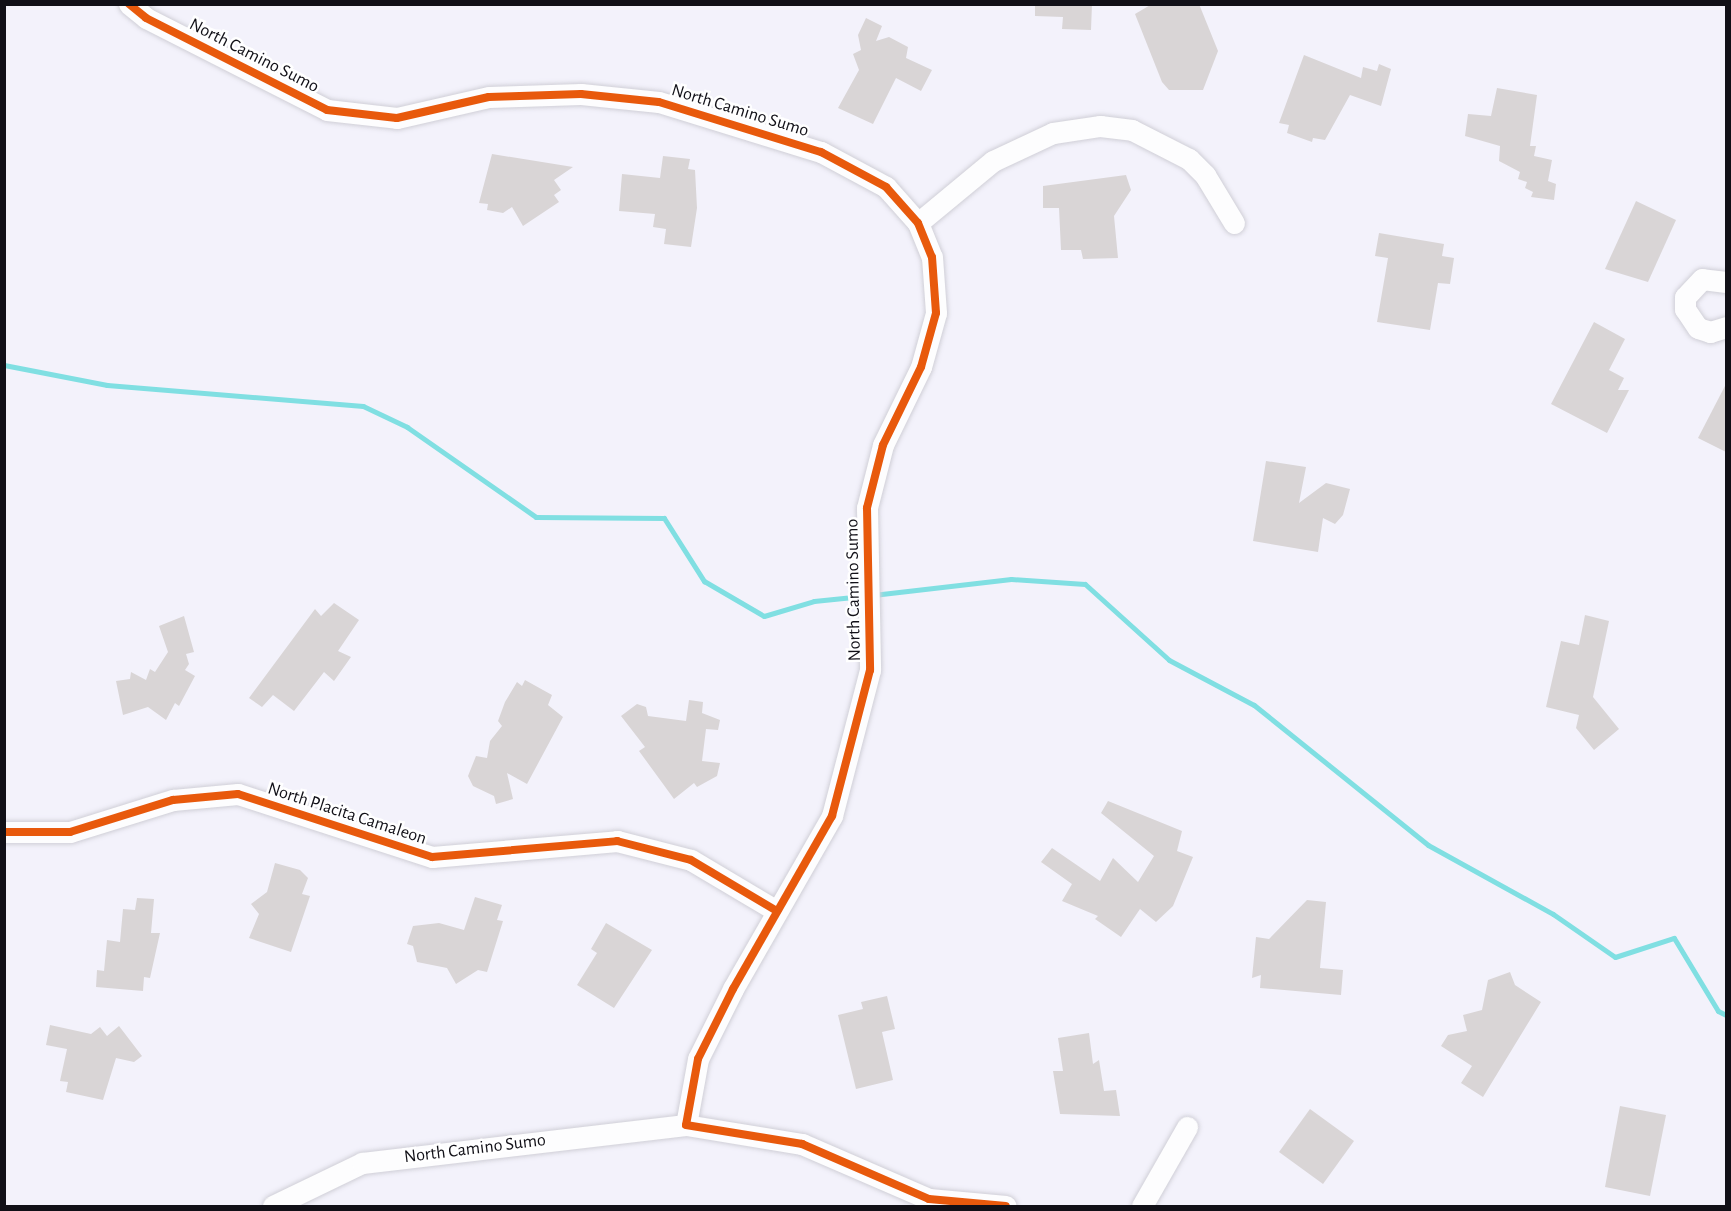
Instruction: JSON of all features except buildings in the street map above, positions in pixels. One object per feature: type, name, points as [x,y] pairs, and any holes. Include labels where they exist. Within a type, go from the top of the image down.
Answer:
[{"type":"street","name":"North Camino Sumo","points":[[129,4],[146,18],[327,110],[397,118],[489,97],[581,94],[659,102],[821,152],[886,187],[918,222],[932,257],[936,313],[921,367],[883,445],[867,508],[870,670],[832,816],[777,911],[698,1059],[686,1125]]},
{"type":"street","points":[[918,222],[993,161],[1053,133],[1100,126],[1132,130],[1189,159],[1205,175],[1234,223]]},
{"type":"street","points":[[1726,282],[1702,279],[1692,286],[1685,309],[1698,328],[1710,332],[1726,327]]},
{"type":"street","name":"North Placita Camaleon","points":[[4,832],[70,832],[173,800],[238,794],[432,857],[617,841],[691,860],[777,911]]},
{"type":"street","name":"North Camino Sumo","points":[[273,1206],[362,1163],[686,1125],[802,1144],[928,1199],[1006,1206]]},
{"type":"street","points":[[1142,1206],[1186,1127]]},
{"type":"waterway","points":[[4,365],[107,385],[363,406],[407,427],[536,517],[664,518],[704,581],[764,616],[814,601],[863,596]]},
{"type":"waterway","points":[[873,595],[1011,579],[1085,584],[1169,660],[1254,705],[1428,845],[1553,914],[1615,957],[1674,938],[1718,1011],[1726,1015]]},
{"type":"cycle path","points":[[129,4],[146,18],[327,110],[397,118],[489,97],[581,94],[659,102],[821,152],[886,187],[918,223],[932,257],[936,313],[921,367],[883,445],[867,508],[870,670],[832,816],[733,989],[698,1059],[686,1125],[802,1144],[929,1199],[1006,1206]]},
{"type":"cycle path","points":[[4,832],[70,832],[173,800],[238,794],[432,857],[617,841],[691,860],[777,911]]}]
